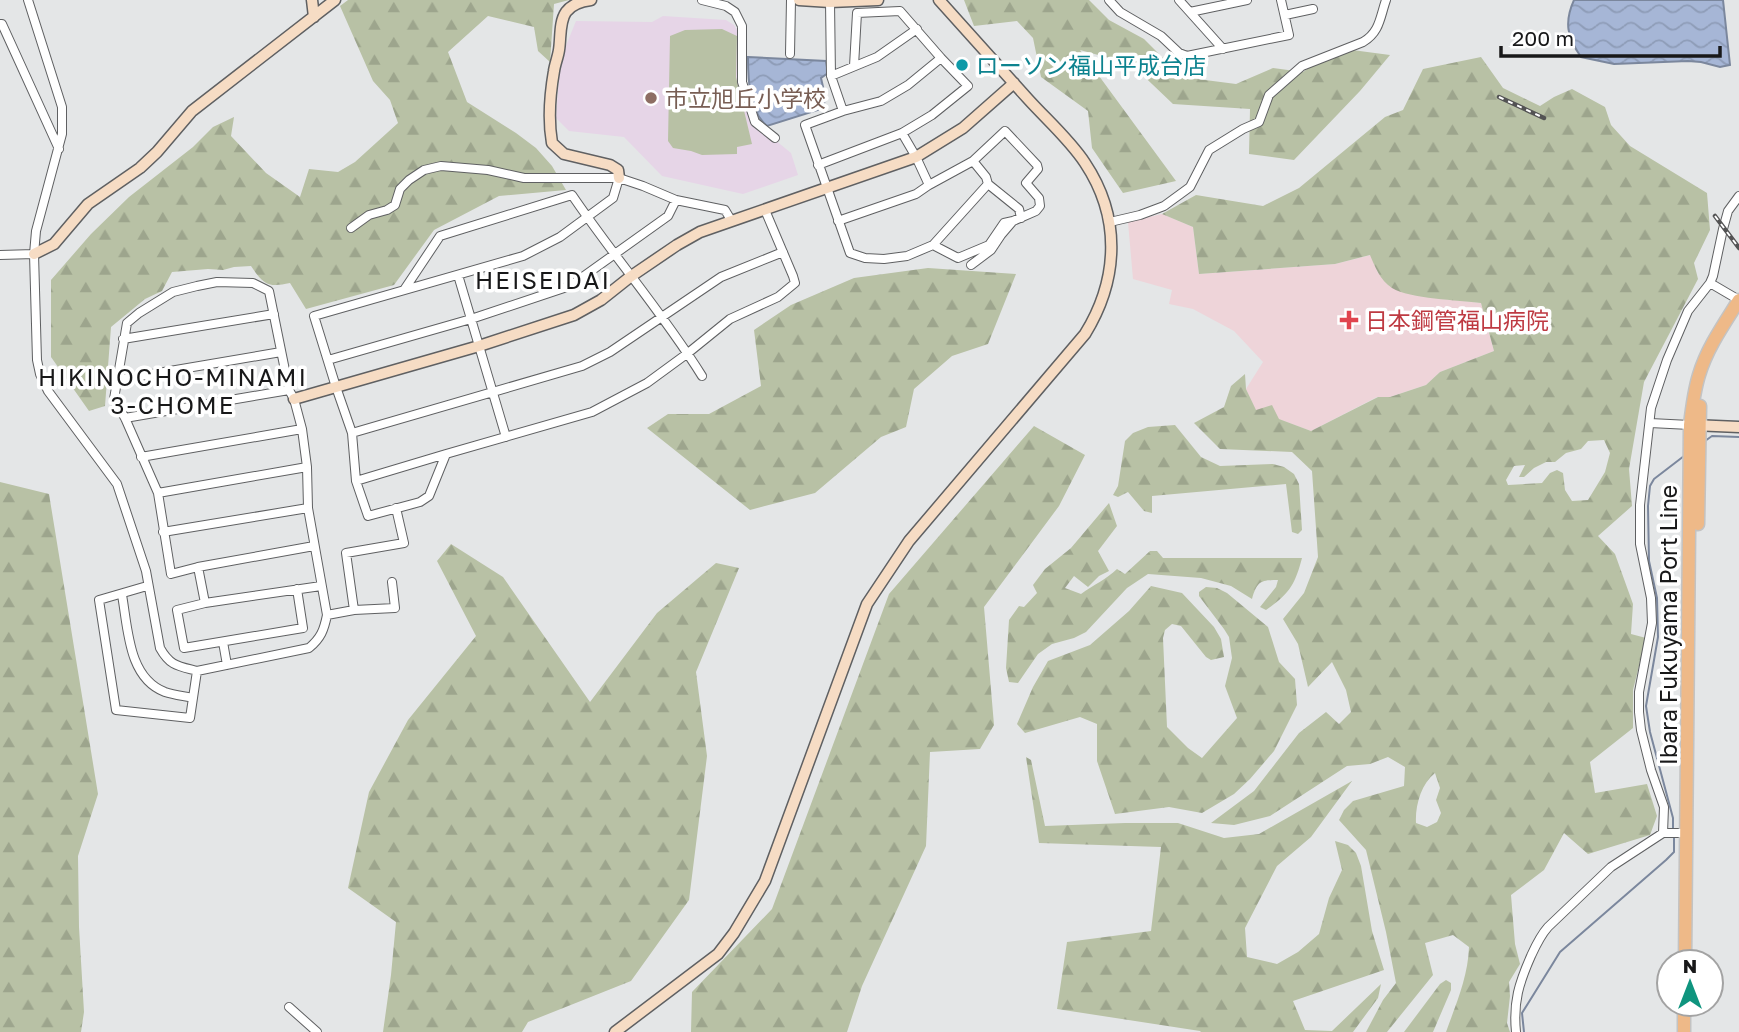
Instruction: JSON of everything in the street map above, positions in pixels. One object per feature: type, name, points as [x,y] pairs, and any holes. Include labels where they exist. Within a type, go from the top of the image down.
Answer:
[{"type":"main road","name":"Ibara Fukuyama Port Line","points":[[1692,948],[1695,425],[1692,405],[1700,373],[1714,340],[1739,300]]},
{"type":"main road","name":"Ibara Fukuyama Port Line","points":[[1685,948],[1682,833],[1695,425],[1706,377],[1739,316]]},
{"type":"street","points":[[28,0],[62,107],[59,149],[36,231],[34,254],[37,360],[48,391],[117,484],[146,570],[160,648],[167,659],[197,671],[309,648],[319,640],[324,631],[327,615],[307,508],[307,467],[302,429],[281,352],[269,291],[253,283],[217,282],[173,292],[139,313],[127,323],[114,399],[158,493],[171,574],[198,566],[314,546]]},
{"type":"street","points":[[312,0],[314,17]]},
{"type":"street","points":[[0,255],[34,254],[54,244],[88,204],[140,167],[192,111],[335,0]]},
{"type":"street","points":[[446,454],[429,496],[420,502],[368,516],[356,481],[352,433],[314,316],[523,256],[560,237],[613,198],[619,178],[618,170],[610,165],[564,154],[552,143],[549,128],[562,22],[570,8],[591,0]]},
{"type":"street","points":[[702,0],[726,6],[735,12],[742,26],[743,82],[755,122],[775,138]]},
{"type":"street","points":[[790,54],[791,0]]},
{"type":"street","points":[[799,0],[878,0]]},
{"type":"street","points":[[615,1032],[718,954],[734,933],[765,881],[867,604],[909,541],[1085,334],[1102,300],[1112,242],[1110,222],[1102,195],[1084,161],[939,0]]},
{"type":"street","points":[[1109,0],[1120,12],[1161,36],[1179,53],[1187,56],[1289,35],[1281,0]]},
{"type":"street","points":[[1179,0],[1223,49]]},
{"type":"street","points":[[1189,12],[1217,3],[1247,0]]},
{"type":"street","points":[[1110,222],[1164,206],[1190,187],[1209,149],[1259,122],[1269,95],[1302,66],[1372,37],[1379,25],[1386,0]]},
{"type":"street","points":[[830,2],[831,76],[843,111]]},
{"type":"street","points":[[1284,15],[1313,9]]},
{"type":"street","points":[[818,165],[902,133],[932,115],[968,86],[900,12],[857,13],[854,66]]},
{"type":"street","points":[[0,24],[59,149]]},
{"type":"street","points":[[831,76],[877,57],[917,29]]},
{"type":"street","points":[[941,58],[908,85],[881,101],[805,125],[850,253],[864,258],[884,259],[907,256],[933,245],[988,184]]},
{"type":"street","points":[[125,418],[336,387],[575,315],[700,232],[916,157],[963,128],[1014,83]]},
{"type":"street","points":[[838,221],[916,194],[973,161],[1005,131],[1037,165],[1038,169],[1026,183],[1039,198],[1040,206],[1036,211],[1017,220],[1004,223],[989,245],[958,258],[933,245]]},
{"type":"street","points":[[902,133],[929,185]]},
{"type":"street","points":[[971,265],[992,250],[1001,235],[1017,220],[1019,209],[988,184],[986,177],[973,161]]},
{"type":"street","points":[[351,228],[369,215],[395,205],[400,189],[409,180],[424,170],[441,166],[488,170],[524,178],[619,178],[676,200],[725,210],[731,220]]},
{"type":"street","points":[[404,290],[440,236],[572,195],[630,277],[662,316],[702,376]]},
{"type":"street","points":[[1665,833],[1664,807],[1641,730],[1639,712],[1639,692],[1652,623],[1651,598],[1640,544],[1640,505],[1651,408],[1667,360],[1688,311],[1713,276],[1728,211],[1739,196]]},
{"type":"street","points":[[328,360],[471,319],[570,286],[668,216],[676,200]]},
{"type":"street","points":[[356,481],[592,412],[647,383],[730,319],[778,297],[795,283],[765,210]]},
{"type":"street","points":[[352,433],[582,366],[610,352],[721,277],[783,252]]},
{"type":"street","points":[[457,275],[506,437]]},
{"type":"street","points":[[1710,283],[1739,300]]},
{"type":"street","points":[[123,338],[274,314]]},
{"type":"street","points":[[117,380],[281,352]]},
{"type":"street","points":[[1650,423],[1739,427]]},
{"type":"street","points":[[141,457],[302,429]]},
{"type":"street","points":[[158,493],[307,467]]},
{"type":"street","points":[[163,532],[307,508]]},
{"type":"street","points":[[354,610],[346,553],[404,542],[397,508]]},
{"type":"street","points":[[198,566],[205,603]]},
{"type":"street","points":[[327,615],[354,610],[395,608],[392,582]]},
{"type":"street","points":[[147,586],[99,600],[116,710],[190,718],[197,671]]},
{"type":"street","points":[[297,589],[303,628],[184,648],[177,610],[205,603],[297,589],[321,586]]},
{"type":"street","points":[[122,595],[133,655],[141,674],[164,691],[193,698]]},
{"type":"street","points":[[222,642],[226,665]]},
{"type":"street","points":[[1516,1032],[1514,1015],[1517,990],[1540,937],[1611,867],[1665,833],[1682,833]]},
{"type":"street","points":[[289,1007],[317,1032]]},
{"type":"shaded area","name":"市立旭丘小学校","points":[[663,16],[726,20],[734,25],[740,35],[739,77],[753,122],[791,153],[798,175],[743,194],[662,176],[624,137],[569,131],[556,118],[563,53],[576,21],[652,22]]},
{"type":"shaded area","name":"日本鋼管福山病院","points":[[1162,214],[1193,227],[1199,274],[1335,264],[1371,255],[1378,273],[1413,295],[1481,303],[1494,351],[1440,372],[1426,385],[1390,397],[1377,397],[1311,431],[1256,411],[1246,389],[1263,362],[1234,331],[1193,309],[1169,304],[1172,290],[1133,279],[1128,222]]},
{"type":"green space","points":[[348,0],[569,0],[554,4],[550,62],[538,51],[534,27],[488,16],[448,52],[467,102],[536,148],[552,166],[566,190],[499,196],[434,230],[394,285],[306,309],[290,283],[271,285],[259,277],[251,266],[172,272],[162,291],[145,299],[111,327],[105,406],[89,411],[51,357],[51,280],[91,234],[129,197],[193,147],[213,127],[234,117],[231,136],[266,173],[300,197],[309,169],[338,172],[355,162],[398,123],[390,100],[373,81],[340,6]]},
{"type":"green space","points":[[964,0],[1089,0],[1109,20],[1144,39],[1182,77],[1236,84],[1273,68],[1303,72],[1337,48],[1390,55],[1360,91],[1294,160],[1249,154],[1250,109],[1173,104],[1131,64],[1080,50],[1176,181],[1123,193],[1092,148],[1088,111],[1041,77],[1033,38],[1017,21],[974,26]]},
{"type":"green space","points":[[722,29],[737,36],[736,77],[752,144],[737,147],[737,154],[702,155],[673,148],[668,141],[670,36],[685,30]]},
{"type":"green space","points":[[1481,57],[1503,88],[1540,106],[1572,89],[1605,107],[1611,125],[1630,146],[1707,193],[1710,230],[1694,263],[1698,279],[1644,382],[1629,469],[1632,506],[1598,536],[1615,554],[1633,604],[1631,634],[1646,638],[1633,690],[1633,728],[1590,762],[1595,793],[1647,784],[1657,816],[1650,835],[1588,854],[1564,833],[1544,870],[1511,895],[1515,944],[1520,964],[1509,982],[1507,1023],[1510,1032],[1446,1032],[1464,980],[1469,947],[1453,935],[1425,943],[1433,975],[1387,1032],[1366,1032],[1383,1000],[1396,983],[1366,850],[1339,820],[1353,801],[1404,786],[1405,767],[1388,757],[1370,764],[1347,766],[1270,816],[1234,825],[1211,823],[1254,791],[1299,733],[1326,712],[1339,724],[1351,712],[1346,690],[1332,662],[1308,687],[1298,644],[1283,619],[1304,593],[1318,557],[1312,471],[1292,452],[1220,449],[1194,423],[1224,407],[1231,386],[1245,374],[1246,389],[1256,410],[1272,405],[1279,419],[1311,431],[1378,397],[1390,397],[1426,385],[1440,372],[1494,351],[1481,303],[1400,292],[1384,281],[1370,255],[1335,264],[1199,274],[1193,227],[1162,214],[1196,195],[1263,206],[1299,188],[1385,117],[1403,110],[1423,69]],"holes":[[[1604,440],[1610,453],[1605,472],[1588,500],[1572,501],[1565,490],[1563,473],[1557,470],[1550,473],[1542,483],[1508,485],[1506,480],[1514,466],[1525,465],[1519,477],[1524,477],[1546,462],[1555,462],[1566,453],[1581,449],[1588,441]],[[1435,773],[1440,788],[1436,800],[1441,813],[1437,822],[1427,827],[1416,823],[1417,810],[1423,789]]]},
{"type":"green space","points":[[928,268],[1016,274],[988,344],[952,356],[914,389],[906,427],[881,437],[815,493],[750,510],[647,428],[668,414],[709,414],[761,386],[754,330],[791,305],[854,278]]},
{"type":"green space","points":[[1175,425],[1201,457],[1220,466],[1273,464],[1294,474],[1299,484],[1302,530],[1298,534],[1292,532],[1286,484],[1152,496],[1152,513],[1144,511],[1128,492],[1118,497],[1113,495],[1118,486],[1125,441],[1133,433],[1148,427]]},
{"type":"green space","points":[[1034,426],[1085,455],[1059,506],[984,607],[994,725],[980,749],[930,752],[926,846],[862,986],[847,1032],[691,1032],[692,992],[772,909],[889,594]]},
{"type":"green space","points":[[0,482],[49,494],[98,794],[78,856],[84,1012],[81,1032],[0,1032]]},
{"type":"green space","points":[[1109,503],[1117,526],[1098,551],[1109,571],[1088,587],[1074,576],[1065,588],[1081,594],[1117,569],[1125,574],[1150,551],[1157,551],[1163,558],[1302,558],[1297,575],[1286,594],[1266,610],[1260,607],[1276,587],[1278,580],[1260,583],[1252,599],[1231,586],[1201,578],[1148,574],[1127,588],[1086,632],[1052,644],[1038,654],[1018,683],[1009,682],[1006,668],[1009,620],[1019,606],[1024,607],[1037,593],[1033,585],[1045,569],[1071,548]]},
{"type":"green space","points":[[451,544],[503,577],[590,702],[657,613],[716,563],[739,568],[696,672],[707,756],[689,900],[631,981],[528,1022],[522,1032],[383,1032],[396,922],[348,888],[369,792],[408,720],[476,636],[437,561]]},
{"type":"green space","points":[[1151,586],[1182,593],[1214,627],[1221,639],[1224,657],[1211,660],[1181,626],[1172,624],[1165,630],[1163,638],[1167,727],[1202,758],[1237,718],[1225,686],[1232,658],[1229,637],[1199,596],[1199,592],[1206,587],[1227,593],[1268,627],[1279,662],[1295,679],[1297,705],[1274,751],[1234,794],[1202,813],[1169,807],[1115,814],[1097,761],[1097,724],[1080,717],[1025,733],[1017,724],[1048,661],[1090,645],[1129,611]]},
{"type":"green space","points":[[1026,757],[1031,760],[1045,826],[1178,823],[1224,838],[1259,834],[1352,781],[1311,837],[1277,866],[1245,928],[1247,957],[1277,964],[1298,952],[1319,934],[1329,898],[1342,870],[1335,841],[1348,845],[1356,853],[1361,866],[1372,931],[1384,970],[1293,1001],[1305,1030],[1332,1031],[1381,984],[1378,998],[1353,1032],[1201,1032],[1057,1009],[1067,942],[1151,931],[1161,847],[1039,843]]},
{"type":"green space","points":[[1446,980],[1451,983],[1451,990],[1433,1032],[1404,1032],[1440,984]]},
{"type":"water","points":[[1574,0],[1723,0],[1730,65],[1720,67],[1688,61],[1614,64],[1581,57],[1568,29]]},
{"type":"water","points":[[748,57],[826,61],[828,73],[821,78],[826,100],[818,110],[767,126],[756,112],[753,103]]},
{"type":"waterway","points":[[1705,441],[1712,436],[1739,437]]},
{"type":"waterway","points":[[1673,831],[1673,818],[1650,732],[1646,706],[1658,637],[1657,598],[1649,561],[1648,506],[1650,486],[1654,479],[1684,456]]},
{"type":"waterway","points":[[1524,1032],[1522,1013],[1560,952],[1674,852],[1674,836]]},
{"type":"railway","points":[[1499,97],[1544,118]]},
{"type":"railway","points":[[1715,216],[1739,248]]},
{"type":"place","name":"ローソン福山平成台店","points":[[962,65]]},
{"type":"place","name":"市立旭丘小学校","points":[[651,98]]},
{"type":"place","name":"日本鋼管福山病院","points":[[1349,320]]},
{"type":"district","name":"HEISEIDAI","points":[[543,279]]},
{"type":"district","name":"HIKINOCHO-MINAMI 3-CHOME","points":[[173,390]]}]
